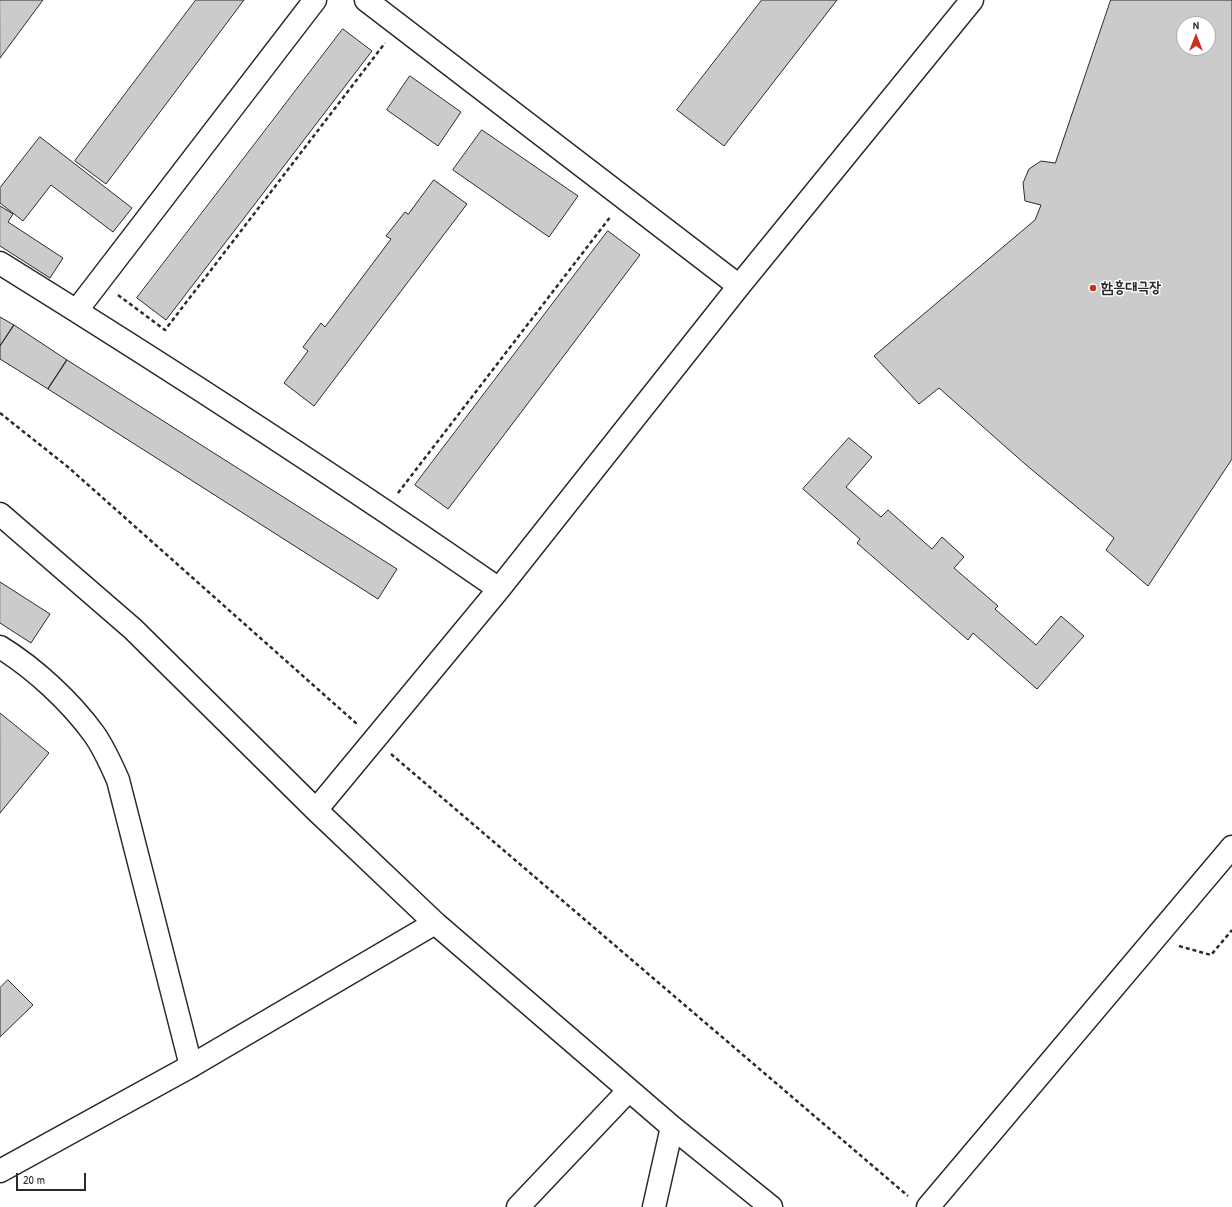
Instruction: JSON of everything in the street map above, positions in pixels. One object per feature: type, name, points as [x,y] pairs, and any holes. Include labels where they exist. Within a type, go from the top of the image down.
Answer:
[{"type":"street","points":[[77,310],[315,0]]},
{"type":"street","points":[[366,0],[739,286]]},
{"type":"street","points":[[316,810],[499,589],[739,286],[972,0]]},
{"type":"street","points":[[0,262],[77,310],[385,510],[499,589]]},
{"type":"street","points":[[0,514],[133,629],[316,810],[435,922],[672,1127],[770,1207]]},
{"type":"street","points":[[0,647],[15,656],[47,683],[94,734],[107,755],[118,780],[191,1066]]},
{"type":"street","points":[[928,1207],[1232,847]]},
{"type":"street","points":[[0,1171],[191,1066],[435,922]]},
{"type":"street","points":[[518,1207],[629,1090]]},
{"type":"street","points":[[654,1207],[672,1127]]},
{"type":"path","points":[[100,280],[165,330],[399,25]]},
{"type":"path","points":[[385,510],[624,198]]},
{"type":"path","points":[[0,413],[68,467],[374,739],[909,1197]]},
{"type":"path","points":[[1155,939],[1211,955],[1232,930]]},
{"type":"building","points":[[0,0],[43,0],[0,58]]},
{"type":"building","points":[[196,0],[244,0],[106,184],[75,161]]},
{"type":"building","points":[[762,0],[837,0],[724,146],[677,110]]},
{"type":"building","name":"함흥대극장","points":[[1111,0],[1232,0],[1232,459],[1148,586],[1106,550],[1114,538],[1025,464],[939,388],[919,404],[874,356],[1035,220],[1041,205],[1025,201],[1023,183],[1029,169],[1041,161],[1055,163]]},
{"type":"building","points":[[343,29],[372,51],[166,320],[137,298]]},
{"type":"building","points":[[410,76],[461,112],[438,146],[387,110]]},
{"type":"building","points":[[482,130],[578,196],[549,237],[453,170]]},
{"type":"building","points":[[40,137],[132,208],[113,232],[51,185],[23,221],[0,203],[0,188]]},
{"type":"building","points":[[434,180],[467,204],[314,406],[284,383],[308,351],[303,347],[321,323],[325,327],[391,239],[386,236],[405,212],[408,214]]},
{"type":"building","points":[[0,206],[13,214],[8,222],[63,258],[50,278],[0,246]]},
{"type":"building","points":[[608,231],[640,255],[448,509],[415,485]]},
{"type":"building","points":[[0,317],[14,325],[0,346]]},
{"type":"building","points":[[14,325],[67,360],[48,389],[0,359],[0,346]]},
{"type":"building","points":[[67,360],[397,569],[378,599],[48,389]]},
{"type":"building","points":[[849,438],[872,457],[846,487],[881,517],[888,510],[932,549],[942,537],[964,557],[954,568],[998,606],[995,609],[1036,645],[1061,616],[1084,636],[1037,689],[973,633],[968,640],[857,543],[860,539],[803,489]]},
{"type":"building","points":[[0,582],[50,614],[31,643],[0,623]]},
{"type":"building","points":[[0,713],[49,753],[0,813]]},
{"type":"building","points":[[8,980],[33,1005],[0,1037],[0,988]]},
{"type":"place","name":"함흥대극장","points":[[1093,288]]}]
